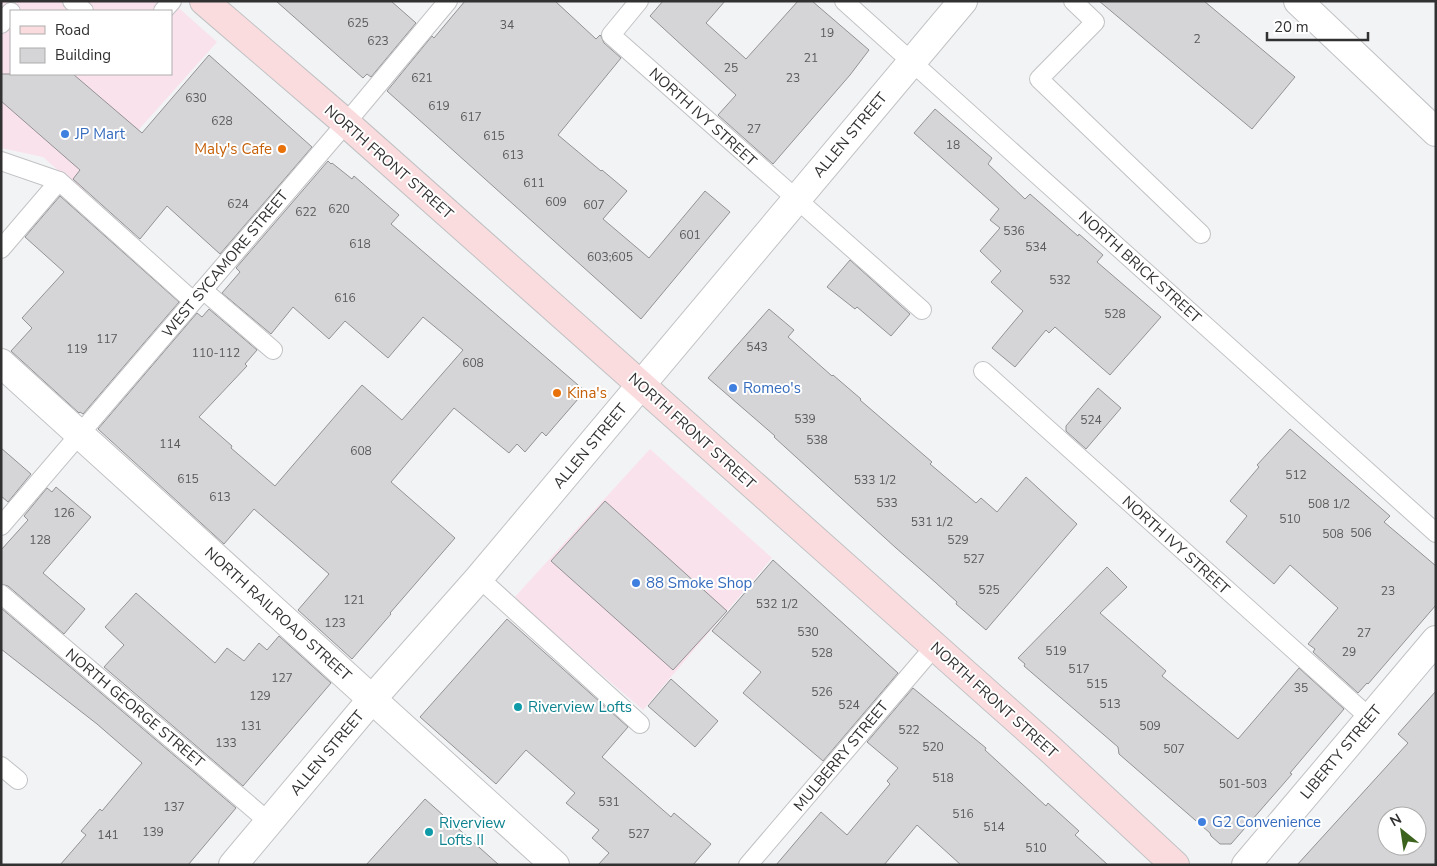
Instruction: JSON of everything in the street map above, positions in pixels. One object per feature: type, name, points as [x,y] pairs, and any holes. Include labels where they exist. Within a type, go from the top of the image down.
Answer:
[{"type":"street","name":"NORTH FRONT STREET","points":[[204,1],[346,123],[641,385],[1050,749],[1175,865]]},
{"type":"street","name":"ALLEN STREET","points":[[233,865],[372,699],[479,578],[963,1]]},
{"type":"street","points":[[1298,1],[1436,132]]},
{"type":"street","name":"NORTH RAILROAD STREET","points":[[1,363],[555,865]]},
{"type":"street","name":"LIBERTY STREET","points":[[1246,865],[1436,640]]},
{"type":"lane","points":[[72,1],[83,10]]},
{"type":"lane","name":"WEST SYCAMORE STREET","points":[[1,526],[448,1]]},
{"type":"lane","name":"NORTH IVY STREET","points":[[639,1],[611,35],[922,310]]},
{"type":"lane","name":"NORTH BRICK STREET","points":[[844,1],[1436,533]]},
{"type":"lane","points":[[1073,1],[1096,22],[1039,79],[1201,234]]},
{"type":"lane","points":[[1,24],[10,14]]},
{"type":"lane","points":[[1,160],[59,180],[198,296],[273,350]]},
{"type":"lane","points":[[1,249],[59,180]]},
{"type":"lane","name":"NORTH IVY STREET","points":[[983,371],[1370,718]]},
{"type":"lane","points":[[479,578],[640,724]]},
{"type":"lane","name":"NORTH GEORGE STREET","points":[[1,594],[269,822]]},
{"type":"lane","name":"MULBERRY STREET","points":[[748,865],[934,647]]},
{"type":"lane","points":[[1,766],[18,780]]},
{"type":"shaded area","points":[[1,1],[171,1],[217,42],[83,192],[43,157],[1,148]]},
{"type":"shaded area","points":[[650,449],[772,558],[643,710],[513,599]]},
{"type":"building","points":[[276,1],[391,1],[416,23],[371,77],[367,74],[363,78]]},
{"type":"building","points":[[465,1],[555,1],[596,39],[600,35],[604,43],[621,58],[558,135],[627,191],[603,219],[649,258],[705,191],[730,212],[641,319],[387,91],[432,36],[434,38]]},
{"type":"building","points":[[663,1],[725,1],[706,23],[746,59],[798,1],[812,1],[869,50],[850,75],[773,164],[718,115],[736,95],[650,16]]},
{"type":"building","points":[[1099,1],[1204,1],[1295,77],[1252,129]]},
{"type":"building","points":[[209,55],[312,147],[220,254],[167,206],[140,239],[73,179],[80,170],[1,101],[1,74],[74,75],[142,133]]},
{"type":"building","points":[[935,109],[992,158],[988,164],[1025,199],[1030,194],[1103,255],[1097,262],[1161,317],[1110,375],[1055,327],[1049,333],[1046,330],[1015,367],[992,348],[1023,311],[991,282],[1001,271],[980,251],[1000,228],[990,220],[999,209],[914,133]]},
{"type":"building","points":[[328,161],[352,179],[354,176],[399,215],[391,224],[585,391],[546,436],[542,432],[525,452],[517,444],[509,453],[454,408],[391,482],[455,538],[352,659],[298,610],[329,574],[254,509],[224,544],[98,429],[197,313],[202,317],[209,309],[257,350],[245,364],[247,366],[199,417],[275,486],[362,385],[402,420],[463,350],[423,317],[388,358],[345,321],[329,339],[293,307],[271,334],[222,293],[240,272],[236,268]]},
{"type":"building","points":[[60,196],[179,302],[83,414],[79,413],[11,351],[32,328],[22,318],[64,272],[25,237]]},
{"type":"building","points":[[850,260],[910,314],[891,336],[857,307],[855,309],[827,287]]},
{"type":"building","points":[[769,309],[794,330],[788,337],[861,399],[932,462],[930,464],[976,503],[981,498],[997,512],[1026,477],[1077,524],[986,630],[775,436],[708,378]]},
{"type":"building","points":[[1098,388],[1121,408],[1086,449],[1066,431],[1066,426]]},
{"type":"building","points":[[1290,429],[1390,516],[1384,522],[1436,566],[1436,605],[1368,684],[1358,693],[1313,652],[1315,649],[1308,644],[1338,608],[1290,565],[1274,584],[1226,542],[1247,516],[1230,501],[1259,467],[1257,465]]},
{"type":"building","points":[[1,448],[31,474],[8,502],[1,496]]},
{"type":"building","points":[[56,487],[91,517],[43,573],[85,609],[64,634],[8,586],[1,584],[1,550],[28,520],[24,516],[47,488],[52,492]]},
{"type":"building","name":"88 Smoke Shop","points":[[605,501],[727,611],[673,670],[551,561]]},
{"type":"building","points":[[773,560],[898,673],[823,761],[743,693],[761,672],[712,631]]},
{"type":"building","points":[[1107,567],[1127,587],[1100,613],[1166,671],[1162,676],[1238,739],[1299,668],[1344,709],[1290,773],[1292,774],[1231,844],[1220,844],[1210,833],[1119,754],[1118,747],[1024,666],[1025,664],[1018,658]]},
{"type":"building","points":[[136,593],[215,663],[227,648],[244,661],[259,643],[267,650],[279,636],[331,683],[243,786],[104,667],[124,645],[105,627]]},
{"type":"building","points":[[1,608],[236,808],[188,865],[60,865],[86,835],[81,831],[100,809],[102,811],[142,763],[97,724],[1,649]]},
{"type":"building","name":"Riverview Lofts","points":[[507,619],[628,727],[602,757],[671,817],[674,813],[711,844],[693,865],[598,865],[609,853],[592,838],[599,830],[566,803],[575,793],[526,750],[496,784],[420,717]]},
{"type":"building","points":[[671,679],[718,721],[695,747],[648,706]]},
{"type":"building","points":[[913,688],[986,748],[985,750],[1046,806],[1048,803],[1079,831],[1075,835],[1108,865],[961,865],[917,825],[884,865],[776,865],[821,812],[847,835],[890,784],[887,781],[898,768],[867,742]]},
{"type":"building","points":[[1436,691],[1436,865],[1297,865],[1408,743],[1398,734]]},
{"type":"building","name":"Riverview Lofts II","points":[[425,799],[499,865],[366,865]]},
{"type":"place","name":"JP Mart","points":[[65,134]]},
{"type":"place","name":"Maly's Cafe","points":[[282,149]]},
{"type":"place","name":"Romeo's","points":[[733,388]]},
{"type":"place","name":"Kina's","points":[[557,393]]},
{"type":"place","name":"88 Smoke Shop","points":[[636,583]]},
{"type":"place","name":"Riverview Lofts","points":[[518,707]]},
{"type":"place","name":"G2 Convenience","points":[[1202,822]]},
{"type":"place","name":"Riverview Lofts II","points":[[429,832]]}]
